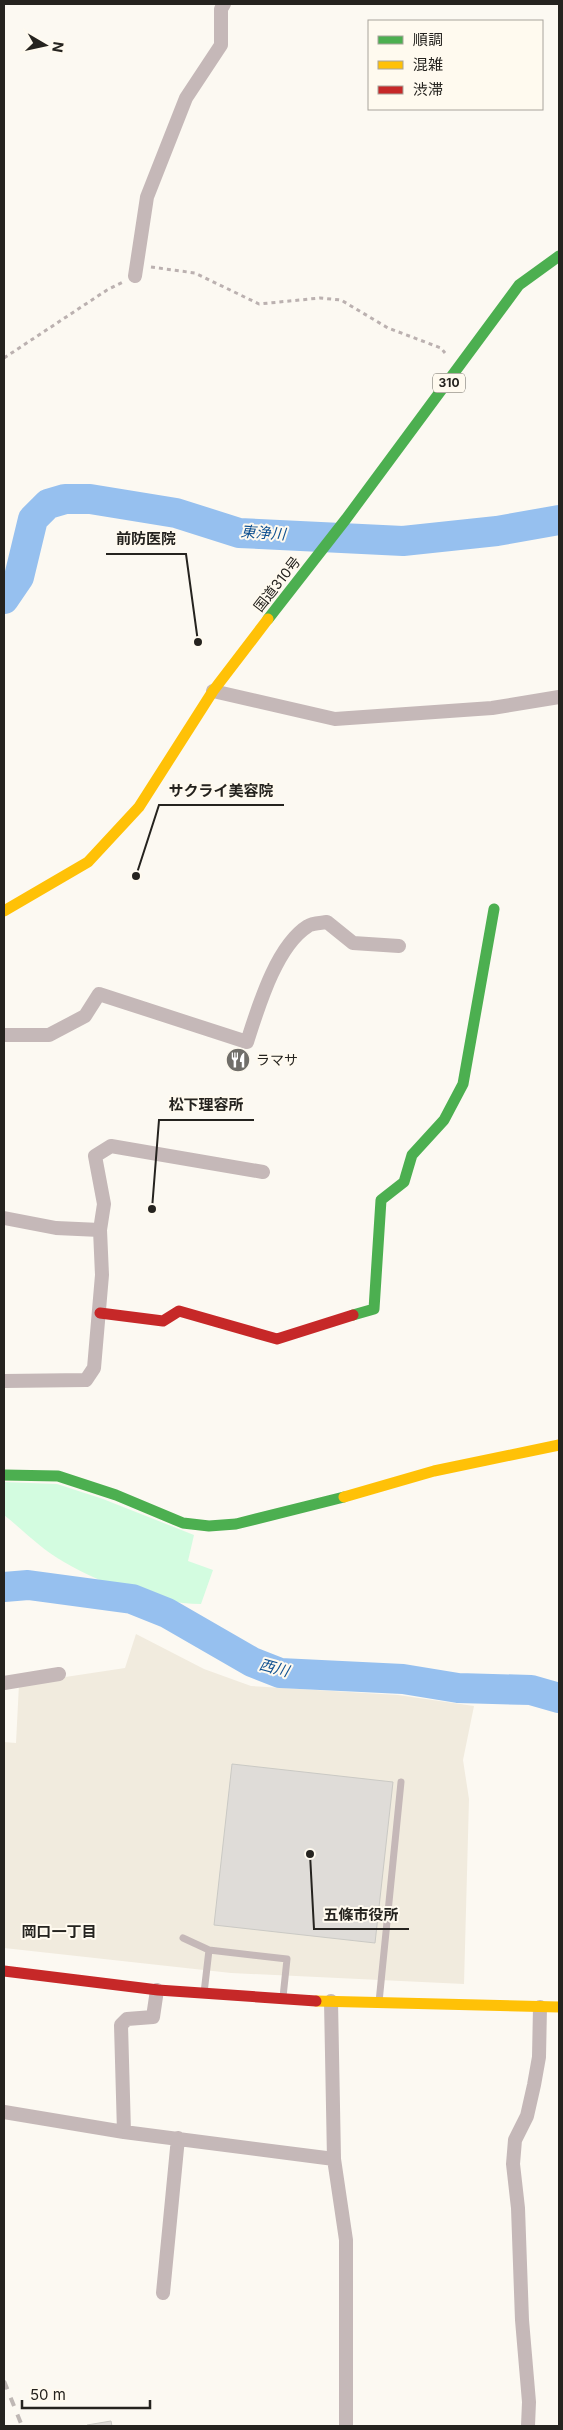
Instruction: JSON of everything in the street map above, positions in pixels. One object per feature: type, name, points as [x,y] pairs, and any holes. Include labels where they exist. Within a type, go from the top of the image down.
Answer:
[{"type":"main road","name":"国道310号","points":[[4,912],[88,862],[139,808],[213,691],[346,519],[519,286],[559,256]]},
{"type":"main road","points":[[100,1313],[163,1321],[179,1311],[277,1339],[374,1309],[381,1200],[404,1182],[412,1155],[444,1120],[463,1084],[494,909]]},
{"type":"main road","points":[[4,1475],[58,1476],[116,1495],[183,1523],[209,1526],[236,1524],[334,1500],[434,1471],[559,1445]]},
{"type":"main road","points":[[4,1971],[156,1990],[331,2001],[559,2007]]},
{"type":"street","points":[[135,276],[147,197],[186,98],[221,46],[221,10],[224,4]]},
{"type":"street","points":[[213,691],[336,719],[492,708],[559,697]]},
{"type":"street","points":[[4,1035],[49,1035],[85,1016],[99,994],[247,1042],[264,992],[286,948],[308,925],[326,922],[353,943],[399,946]]},
{"type":"street","points":[[4,1381],[86,1380],[94,1368],[100,1313],[102,1275],[100,1230],[104,1204],[95,1156],[111,1146],[263,1172]]},
{"type":"street","points":[[4,1218],[56,1228],[100,1230]]},
{"type":"street","points":[[4,1684],[59,1674]]},
{"type":"street","points":[[124,2132],[122,2025],[127,2019],[153,2017],[156,1990]]},
{"type":"street","points":[[331,2001],[334,2159],[346,2240],[346,2426]]},
{"type":"street","points":[[528,2426],[529,2402],[522,2320],[518,2208],[513,2164],[515,2140],[527,2116],[539,2057],[540,2007]]},
{"type":"street","points":[[4,2112],[124,2132],[334,2159]]},
{"type":"street","points":[[163,2293],[178,2138]]},
{"type":"lane","points":[[379,2003],[401,1782]]},
{"type":"lane","points":[[183,1938],[209,1950],[287,1959],[283,1998]]},
{"type":"lane","points":[[204,1993],[209,1950]]},
{"type":"path","points":[[4,358],[107,290],[152,267],[195,274],[259,304],[320,298],[341,300],[388,328],[441,348],[457,372]]},
{"type":"shaded area","points":[[136,1634],[204,1669],[251,1686],[398,1695],[474,1706],[463,1760],[469,1799],[464,1984],[231,1973],[4,1948],[4,1742],[16,1743],[19,1684],[125,1668]]},
{"type":"green space","points":[[4,1482],[57,1484],[103,1499],[194,1535],[188,1561],[213,1570],[201,1604],[165,1600],[130,1592],[96,1579],[56,1557],[4,1515]]},
{"type":"building","points":[[232,1764],[393,1782],[375,1943],[214,1925]]},
{"type":"building","points":[[111,2421],[112,2426],[87,2426],[87,2425]]},
{"type":"waterway","name":"東浄川","points":[[4,599],[19,577],[33,519],[48,504],[65,499],[90,499],[176,513],[239,533],[403,541],[497,531],[559,520]]},
{"type":"waterway","name":"西川","points":[[4,1587],[28,1585],[132,1599],[167,1613],[252,1662],[280,1673],[403,1679],[458,1688],[531,1690],[559,1698]]},
{"type":"railway","points":[[4,2381],[22,2426]]},
{"type":"traffic: fast","points":[[268,619],[346,519],[519,285],[559,256]]},
{"type":"traffic: fast","points":[[353,1315],[374,1309],[381,1200],[404,1182],[412,1155],[444,1120],[463,1084],[494,909]]},
{"type":"traffic: fast","points":[[4,1475],[58,1476],[116,1495],[183,1523],[209,1526],[236,1524],[344,1497]]},
{"type":"traffic: slow","points":[[4,911],[88,862],[139,807],[213,691],[268,619]]},
{"type":"traffic: slow","points":[[344,1497],[434,1471],[559,1445]]},
{"type":"traffic: slow","points":[[316,2001],[559,2007]]},
{"type":"traffic: jam","points":[[100,1313],[163,1321],[179,1311],[277,1339],[353,1315]]},
{"type":"traffic: jam","points":[[4,1971],[158,1990],[316,2001]]},
{"type":"place","name":"前防医院","points":[[198,642]]},
{"type":"place","name":"サクライ美容院","points":[[136,876]]},
{"type":"place","name":"ラマサ","points":[[238,1060]]},
{"type":"place","name":"松下理容所","points":[[152,1209]]},
{"type":"place","name":"五條市役所","points":[[310,1854]]},
{"type":"district","name":"岡口一丁目","points":[[59,1932]]}]
